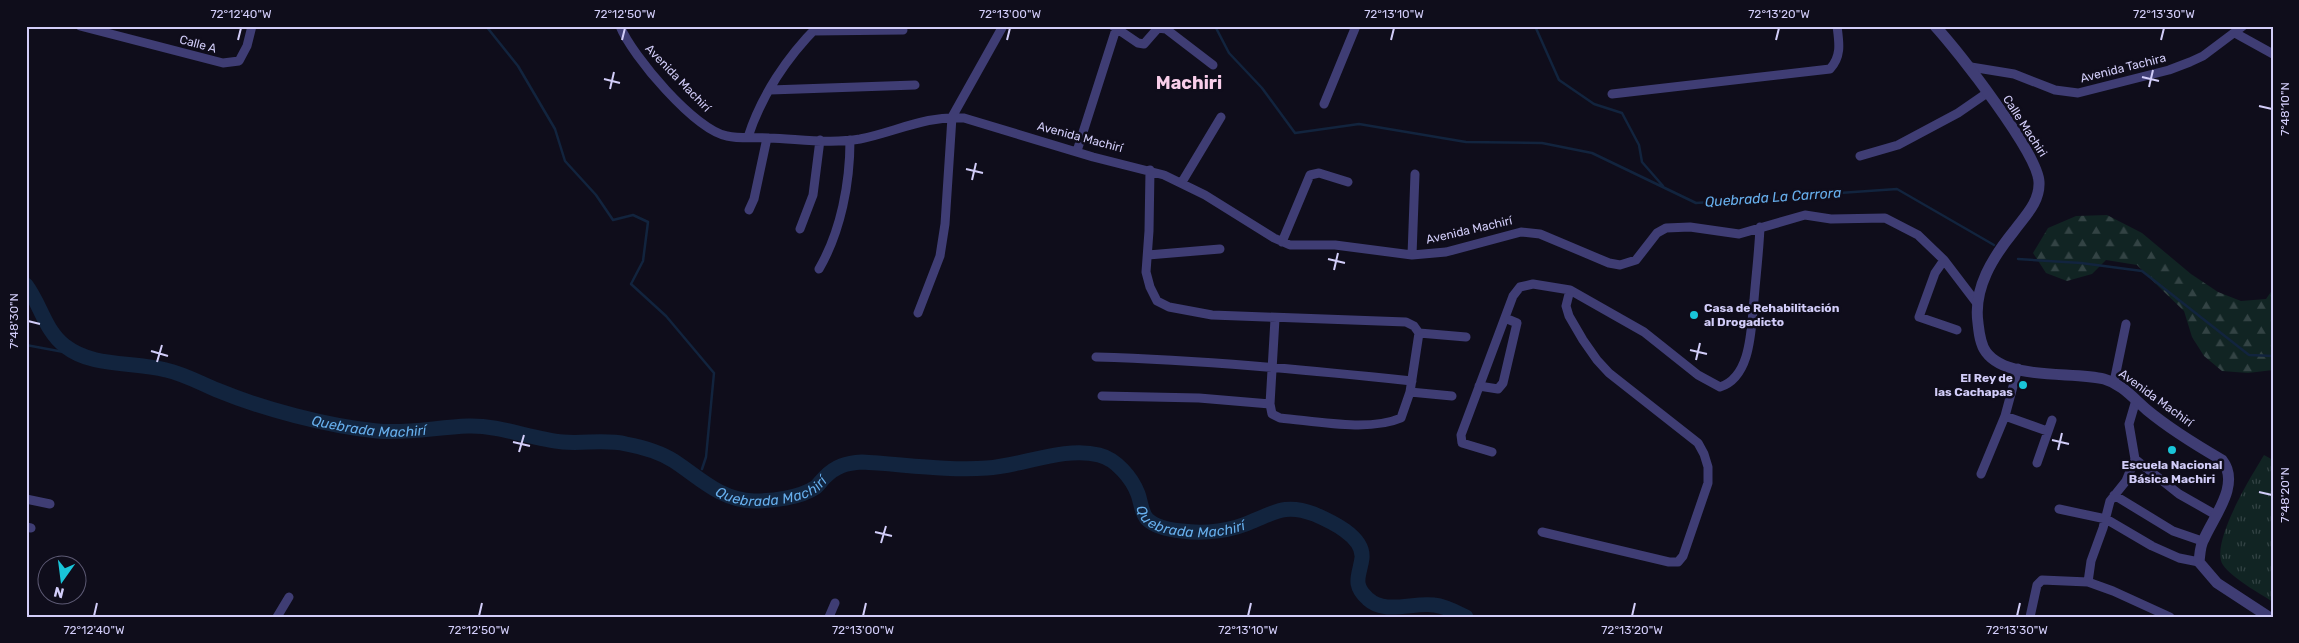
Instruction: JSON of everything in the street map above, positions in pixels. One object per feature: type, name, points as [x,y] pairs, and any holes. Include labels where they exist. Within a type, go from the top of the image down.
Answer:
[{"type":"street","name":"Calle A","points":[[80,26],[223,64],[239,61],[247,46],[252,26]]},
{"type":"street","name":"Avenida Machirí","points":[[620,26],[628,43],[649,71],[705,126],[726,136],[850,140],[876,136],[922,121],[952,117],[982,122],[1077,151],[1150,170],[1182,182],[1290,245],[1335,245],[1412,255],[1446,252],[1521,232],[1545,235],[1609,263],[1620,265],[1636,260],[1657,233],[1666,228],[1690,227],[1739,234],[1805,215],[1831,219],[1885,218],[1918,235],[1944,260],[1976,302],[1981,340],[1985,351],[2000,362],[2034,373],[2088,376],[2114,382],[2169,425],[2222,460],[2228,468],[2229,475],[2226,492],[2202,541],[2199,562]]},
{"type":"street","points":[[918,314],[940,256],[945,224],[952,117],[1003,26]]},
{"type":"street","points":[[1324,104],[1356,26]]},
{"type":"street","points":[[1612,94],[1830,69],[1837,61],[1840,46],[1837,26]]},
{"type":"street","name":"Calle Machiri","points":[[1935,26],[1971,67],[2022,143],[2037,171],[2040,182],[2038,198],[1992,262],[1976,302]]},
{"type":"street","name":"Avenida Tachira","points":[[1971,67],[2014,74],[2055,90],[2078,93],[2168,70],[2190,62],[2243,26]]},
{"type":"street","points":[[1077,151],[1115,27],[1144,44],[1158,28],[1166,29],[1212,65]]},
{"type":"street","points":[[748,138],[754,119],[776,77],[816,29],[904,30]]},
{"type":"street","points":[[2235,33],[2273,54]]},
{"type":"street","points":[[770,90],[915,85]]},
{"type":"street","points":[[1860,156],[1898,145],[1919,135],[1958,113],[1987,93]]},
{"type":"street","points":[[1182,182],[1221,117]]},
{"type":"street","points":[[749,210],[754,199],[767,138]]},
{"type":"street","points":[[800,229],[813,195],[820,140]]},
{"type":"street","points":[[819,269],[839,220],[850,166],[850,140]]},
{"type":"street","points":[[1150,170],[1146,272],[1150,287],[1157,301],[1184,311],[1212,315],[1406,322],[1414,326],[1419,333],[1410,392],[1401,418],[1373,424],[1280,418],[1272,414],[1270,404],[1275,318]]},
{"type":"street","points":[[1282,242],[1310,175],[1319,173],[1348,182]]},
{"type":"street","points":[[1412,255],[1415,174]]},
{"type":"street","points":[[1492,452],[1462,443],[1461,435],[1505,318],[1520,287],[1540,285],[1570,290],[1644,332],[1710,383],[1720,387],[1728,385],[1739,370],[1749,345],[1760,227]]},
{"type":"street","points":[[1148,254],[1220,249]]},
{"type":"street","points":[[1944,260],[1935,273],[1919,317],[1957,330]]},
{"type":"street","points":[[1542,532],[1678,562],[1683,556],[1708,483],[1708,466],[1698,443],[1609,373],[1583,340],[1566,306],[1570,290]]},
{"type":"street","points":[[1479,386],[1498,389],[1503,383],[1517,323],[1505,318]]},
{"type":"street","points":[[2114,382],[2126,324]]},
{"type":"street","points":[[1419,333],[1466,337]]},
{"type":"street","points":[[1096,356],[1272,367],[1412,381]]},
{"type":"street","points":[[1981,474],[2005,416],[2018,368]]},
{"type":"street","points":[[1410,392],[1452,396]]},
{"type":"street","points":[[1102,396],[1199,398],[1270,404]]},
{"type":"street","points":[[2088,582],[2091,561],[2106,519],[2110,501],[2126,481],[2135,459],[2129,424],[2136,400]]},
{"type":"street","points":[[2005,416],[2048,431]]},
{"type":"street","points":[[2037,463],[2052,420]]},
{"type":"street","points":[[2135,459],[2179,494],[2216,515]]},
{"type":"street","points":[[2114,496],[2173,531],[2202,541]]},
{"type":"street","points":[[26,499],[50,504]]},
{"type":"street","points":[[2059,509],[2106,519],[2152,546],[2178,558],[2199,562],[2217,583],[2269,617]]},
{"type":"street","points":[[2030,617],[2039,582],[2088,582],[2113,591],[2170,617]]},
{"type":"street","points":[[277,617],[289,597]]},
{"type":"street","points":[[830,617],[835,603]]},
{"type":"green space","points":[[2107,215],[2142,233],[2191,274],[2218,292],[2241,301],[2266,299],[2273,289],[2273,370],[2248,373],[2222,371],[2204,356],[2192,337],[2184,311],[2137,265],[2106,260],[2092,274],[2067,281],[2046,273],[2033,253],[2048,228],[2076,216]]},
{"type":"green space","points":[[2264,455],[2273,460],[2273,602],[2227,570],[2223,565],[2220,555],[2222,542],[2234,510]]},
{"type":"waterway","points":[[486,26],[518,66],[555,129],[565,161],[596,195],[613,220],[633,215],[648,222],[643,261],[631,284],[666,316],[714,373],[706,457],[702,469]]},
{"type":"waterway","name":"Quebrada La Carrora","points":[[1215,26],[1229,53],[1262,88],[1295,133],[1359,124],[1466,142],[1542,143],[1592,153],[1696,203],[1897,189],[1994,245]]},
{"type":"waterway","points":[[1535,26],[1559,80],[1594,104],[1622,113],[1639,145],[1642,162],[1663,186]]},
{"type":"waterway","name":"Quebrada La Carrora","points":[[2018,259],[2081,263],[2142,271],[2249,355],[2273,356]]},
{"type":"waterway","name":"Quebrada Machirí","points":[[26,285],[58,340],[76,353],[88,358],[153,367],[173,372],[235,397],[275,410],[358,429],[400,432],[480,426],[563,442],[610,442],[632,445],[663,455],[711,487],[742,500],[769,500],[802,494],[816,487],[829,473],[837,468],[856,462],[972,469],[1072,453],[1099,455],[1123,470],[1138,494],[1145,516],[1150,522],[1159,526],[1173,530],[1209,532],[1236,527],[1282,510],[1296,509],[1305,511],[1337,525],[1358,543],[1362,558],[1358,584],[1363,594],[1375,604],[1391,607],[1438,606],[1466,617]]},
{"type":"waterway","name":"Quebrada Machirí","points":[[26,345],[123,363],[152,371]]},
{"type":"place","name":"Casa de Rehabilitación al Drogadicto","points":[[1694,315]]},
{"type":"place","name":"El Rey de las Cachapas","points":[[2023,385]]},
{"type":"place","name":"Escuela Nacional Básica Machiri","points":[[2172,450]]},
{"type":"district","name":"Machiri","points":[[1189,83]]}]
